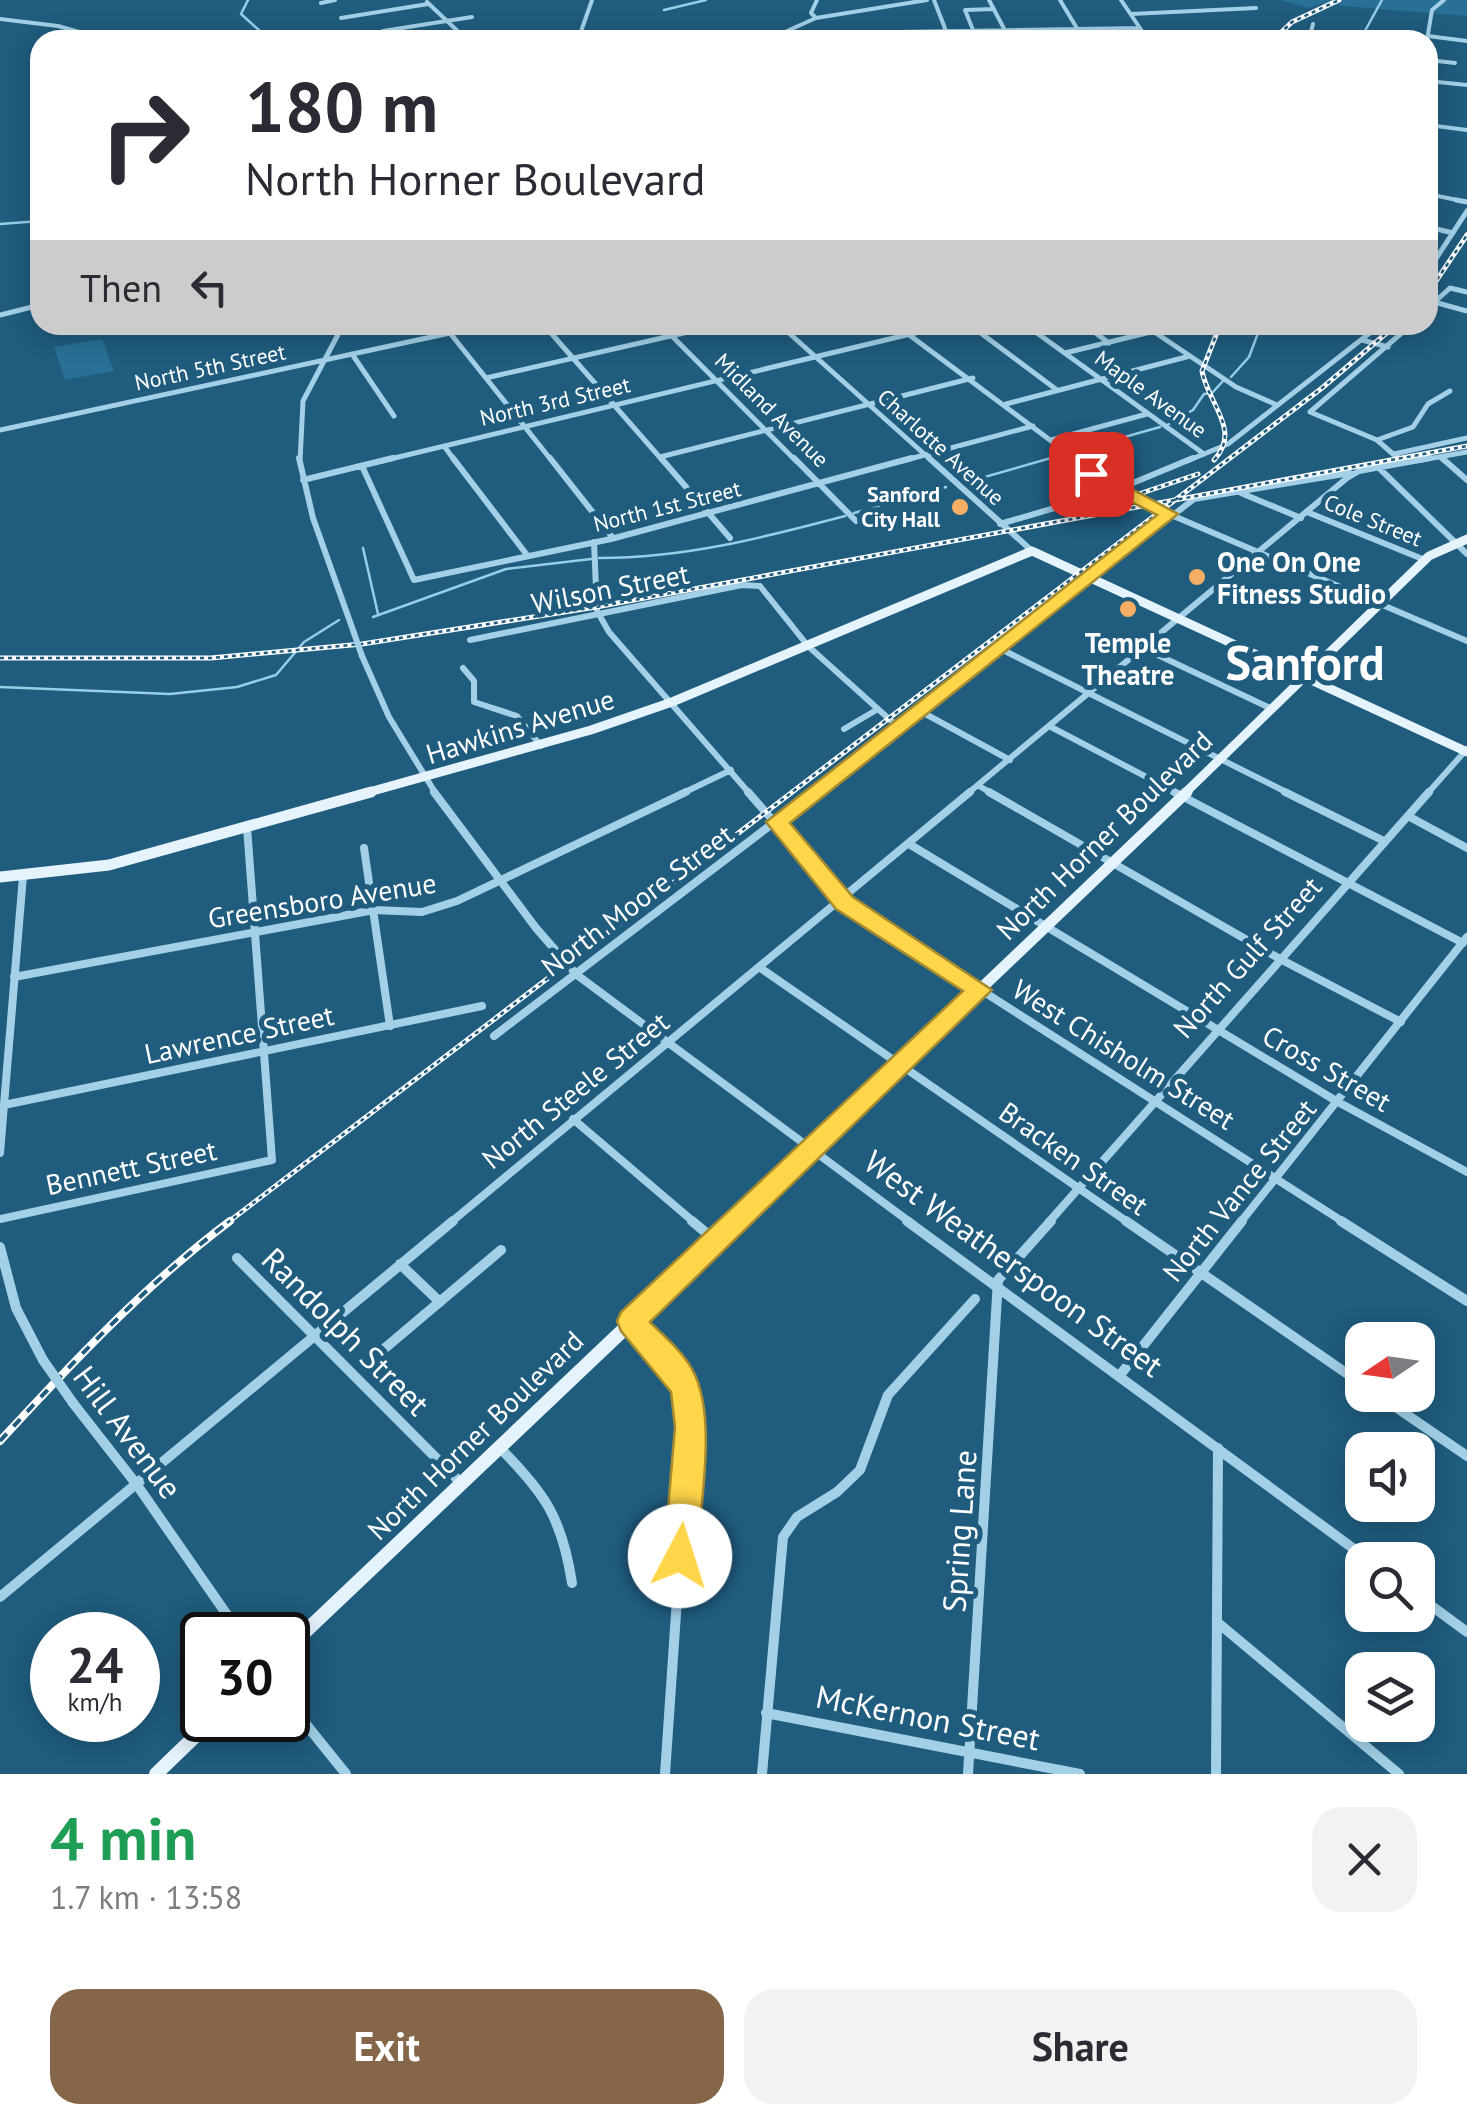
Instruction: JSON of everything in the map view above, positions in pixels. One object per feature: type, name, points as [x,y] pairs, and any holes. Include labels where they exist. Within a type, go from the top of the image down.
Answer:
[{"type":"main road","name":"North Horner Boulevard","points":[[310,1627],[1047,927],[1379,603],[1425,560],[1454,542],[1467,539]]},
{"type":"main road","name":"Charlotte Avenue","points":[[1032,552],[1467,751]]},
{"type":"main road","name":"Hawkins Avenue","points":[[0,877],[110,864],[541,746],[672,702],[1032,552]]},
{"type":"main road","points":[[156,1774],[189,1742]]},
{"type":"street","points":[[322,3],[336,0]]},
{"type":"street","points":[[582,30],[592,0]]},
{"type":"street","points":[[816,18],[811,13],[817,0]]},
{"type":"street","points":[[789,30],[816,18],[927,0]]},
{"type":"street","points":[[934,0],[946,30],[1140,28]]},
{"type":"street","points":[[989,0],[1005,30]]},
{"type":"street","points":[[1060,0],[1077,29]]},
{"type":"street","points":[[1121,0],[1140,28]]},
{"type":"street","points":[[1429,30],[1432,10],[1444,0]]},
{"type":"street","points":[[341,18],[427,2],[456,30]]},
{"type":"street","points":[[973,30],[965,10],[994,8]]},
{"type":"street","points":[[1131,14],[1256,8]]},
{"type":"street","points":[[389,30],[472,17]]},
{"type":"street","points":[[0,19],[72,30]]},
{"type":"street","points":[[1311,30],[1313,24]]},
{"type":"street","points":[[1438,39],[1467,40]]},
{"type":"street","points":[[1438,61],[1455,63]]},
{"type":"street","points":[[1438,81],[1467,85]]},
{"type":"street","points":[[1438,126],[1467,130]]},
{"type":"street","points":[[1438,196],[1467,202]]},
{"type":"street","points":[[1438,253],[1467,211]]},
{"type":"street","points":[[1438,230],[1453,233]]},
{"type":"street","points":[[1438,298],[1450,288],[1467,292]]},
{"type":"street","points":[[1438,303],[1467,311]]},
{"type":"street","points":[[0,316],[30,308]]},
{"type":"street","name":"West Weatherspoon Street","points":[[338,335],[305,396],[298,420],[297,446],[303,480],[362,656],[384,713],[422,779],[577,975],[814,1148],[998,1291],[1120,1375],[1345,1542]]},
{"type":"street","name":"North 5th Street","points":[[0,430],[441,335]]},
{"type":"street","points":[[452,335],[613,538]]},
{"type":"street","points":[[553,335],[730,538]]},
{"type":"street","points":[[486,378],[676,335]]},
{"type":"street","name":"Charlotte Avenue","points":[[791,335],[1032,552]]},
{"type":"street","name":"North 3rd Street","points":[[303,480],[906,335]]},
{"type":"street","points":[[911,335],[1116,490],[1467,640]]},
{"type":"street","points":[[983,335],[1056,390]]},
{"type":"street","name":"Maple Avenue","points":[[1040,335],[1206,453]]},
{"type":"street","points":[[1099,335],[1110,343]]},
{"type":"street","points":[[1065,353],[1141,335]]},
{"type":"street","points":[[1158,335],[1236,387],[1277,406]]},
{"type":"street","points":[[1000,524],[1116,490],[1236,439],[1368,335]]},
{"type":"street","points":[[1401,335],[1310,414],[1377,440],[1403,463]]},
{"type":"street","name":"Midland Avenue","points":[[672,336],[856,521]]},
{"type":"street","points":[[1362,340],[1388,347]]},
{"type":"street","points":[[352,354],[394,416]]},
{"type":"street","points":[[1006,404],[1190,356]]},
{"type":"street","points":[[660,456],[972,378]]},
{"type":"street","points":[[1377,440],[1413,427],[1428,404],[1450,391]]},
{"type":"street","points":[[1051,440],[1148,414]]},
{"type":"street","name":"North 1st Street","points":[[362,466],[414,580],[613,538],[1033,426]]},
{"type":"street","points":[[1394,454],[1467,438]]},
{"type":"street","points":[[444,446],[526,555]]},
{"type":"street","name":"North Moore Street","points":[[494,1036],[1002,649],[1169,514],[1194,499],[1467,452]]},
{"type":"street","points":[[1440,457],[1467,480]]},
{"type":"street","points":[[1379,468],[1467,554]]},
{"type":"street","name":"North Steele Street","points":[[0,1597],[1359,471]]},
{"type":"street","name":"Cole Street","points":[[1237,492],[1425,560]]},
{"type":"street","points":[[594,542],[598,615]]},
{"type":"street","name":"Wilson Street","points":[[470,640],[685,595],[760,586],[808,646]]},
{"type":"street","name":"West Chisholm Street","points":[[598,615],[842,899],[1467,1301]]},
{"type":"street","points":[[808,646],[898,727]]},
{"type":"street","points":[[1145,648],[1270,708]]},
{"type":"street","points":[[1002,649],[1384,840]]},
{"type":"street","points":[[463,668],[474,681],[474,702],[517,716],[541,746]]},
{"type":"street","points":[[844,729],[878,710]]},
{"type":"street","points":[[920,711],[1010,760]]},
{"type":"street","points":[[1051,727],[1465,942]]},
{"type":"street","name":"North Gulf Street","points":[[998,1291],[1002,1272],[1467,751]]},
{"type":"street","name":"Greensboro Avenue","points":[[14,977],[374,910],[435,910],[730,770]]},
{"type":"street","points":[[979,786],[1280,958],[1401,1022]]},
{"type":"street","points":[[1408,816],[1467,848]]},
{"type":"street","points":[[248,827],[266,1053]]},
{"type":"street","name":"Cross Street","points":[[910,844],[1338,1102],[1467,1172]]},
{"type":"street","points":[[364,848],[390,1026]]},
{"type":"street","points":[[0,1153],[3,1072],[23,876]]},
{"type":"street","name":"North Vance Street","points":[[1120,1375],[1465,942]]},
{"type":"street","name":"Bracken Street","points":[[759,968],[1345,1372]]},
{"type":"street","name":"Lawrence Street","points":[[4,1104],[482,1006]]},
{"type":"street","name":"Bennett Street","points":[[0,1219],[272,1160],[266,1053]]},
{"type":"street","points":[[573,1119],[716,1240]]},
{"type":"street","name":"Hill Avenue","points":[[0,1247],[16,1308],[43,1360],[138,1484],[225,1612]]},
{"type":"street","points":[[378,1354],[501,1250]]},
{"type":"street","name":"Randolph Street","points":[[238,1258],[462,1483]]},
{"type":"street","points":[[400,1264],[440,1302]]},
{"type":"street","name":"Spring Lane","points":[[968,1774],[998,1291]]},
{"type":"street","points":[[762,1774],[783,1537],[797,1517],[837,1492],[860,1470],[888,1396],[976,1299]]},
{"type":"street","points":[[631,1321],[681,1376],[690,1410],[666,1774]]},
{"type":"street","points":[[1403,1412],[1467,1456]]},
{"type":"street","points":[[499,1446],[556,1509],[566,1536],[572,1583]]},
{"type":"street","points":[[1216,1774],[1218,1448]]},
{"type":"street","points":[[1435,1608],[1467,1632]]},
{"type":"street","points":[[1217,1622],[1399,1774]]},
{"type":"street","name":"McKernon Street","points":[[766,1713],[1080,1774]]},
{"type":"street","points":[[310,1729],[346,1774]]},
{"type":"shaded area","points":[[1280,0],[1467,0],[1467,16],[1320,4],[1309,8]]},
{"type":"shaded area","points":[[102,339],[114,371],[65,380],[54,347]]},
{"type":"waterway","points":[[248,0],[241,14],[259,30]]},
{"type":"waterway","points":[[664,10],[706,0]]},
{"type":"waterway","points":[[1366,30],[1382,0]]},
{"type":"waterway","points":[[0,224],[30,222]]},
{"type":"waterway","points":[[1231,377],[1249,357],[1257,335]]},
{"type":"waterway","points":[[1167,425],[1193,410],[1204,394],[1212,393],[1223,381]]},
{"type":"waterway","points":[[1075,451],[1160,427]]},
{"type":"waterway","points":[[967,482],[1058,456]]},
{"type":"waterway","points":[[854,513],[946,487]]},
{"type":"waterway","points":[[599,558],[693,551],[845,516]]},
{"type":"waterway","points":[[363,548],[378,614]]},
{"type":"waterway","points":[[373,617],[506,569],[591,559]]},
{"type":"waterway","points":[[0,687],[170,694],[237,687],[276,675],[304,642],[339,620]]},
{"type":"railway","points":[[1284,30],[1292,22],[1339,0]]},
{"type":"railway","points":[[1438,278],[1467,235]]},
{"type":"railway","points":[[1214,460],[1222,449],[1224,427],[1202,371],[1216,335]]},
{"type":"railway","points":[[1175,500],[1322,388],[1384,335]]},
{"type":"railway","points":[[1175,500],[1467,446]]},
{"type":"railway","points":[[1127,498],[1198,474]]},
{"type":"railway","points":[[0,658],[211,658],[362,644],[596,607],[1175,500]]},
{"type":"railway","points":[[227,1223],[1175,500]]},
{"type":"railway","points":[[0,1441],[139,1298],[230,1221]]},
{"type":"place","name":"Sanford City Hall","points":[[960,507]]},
{"type":"place","name":"One On One Fitness Studio","points":[[1197,577]]},
{"type":"place","name":"Temple Theatre","points":[[1128,609]]},
{"type":"district","name":"Sanford","points":[[1305,662]]},
{"type":"route","points":[[680,1556],[690,1410],[681,1376],[631,1321],[980,990],[844,903],[777,822],[1169,514],[1122,494],[1091,474]]}]
